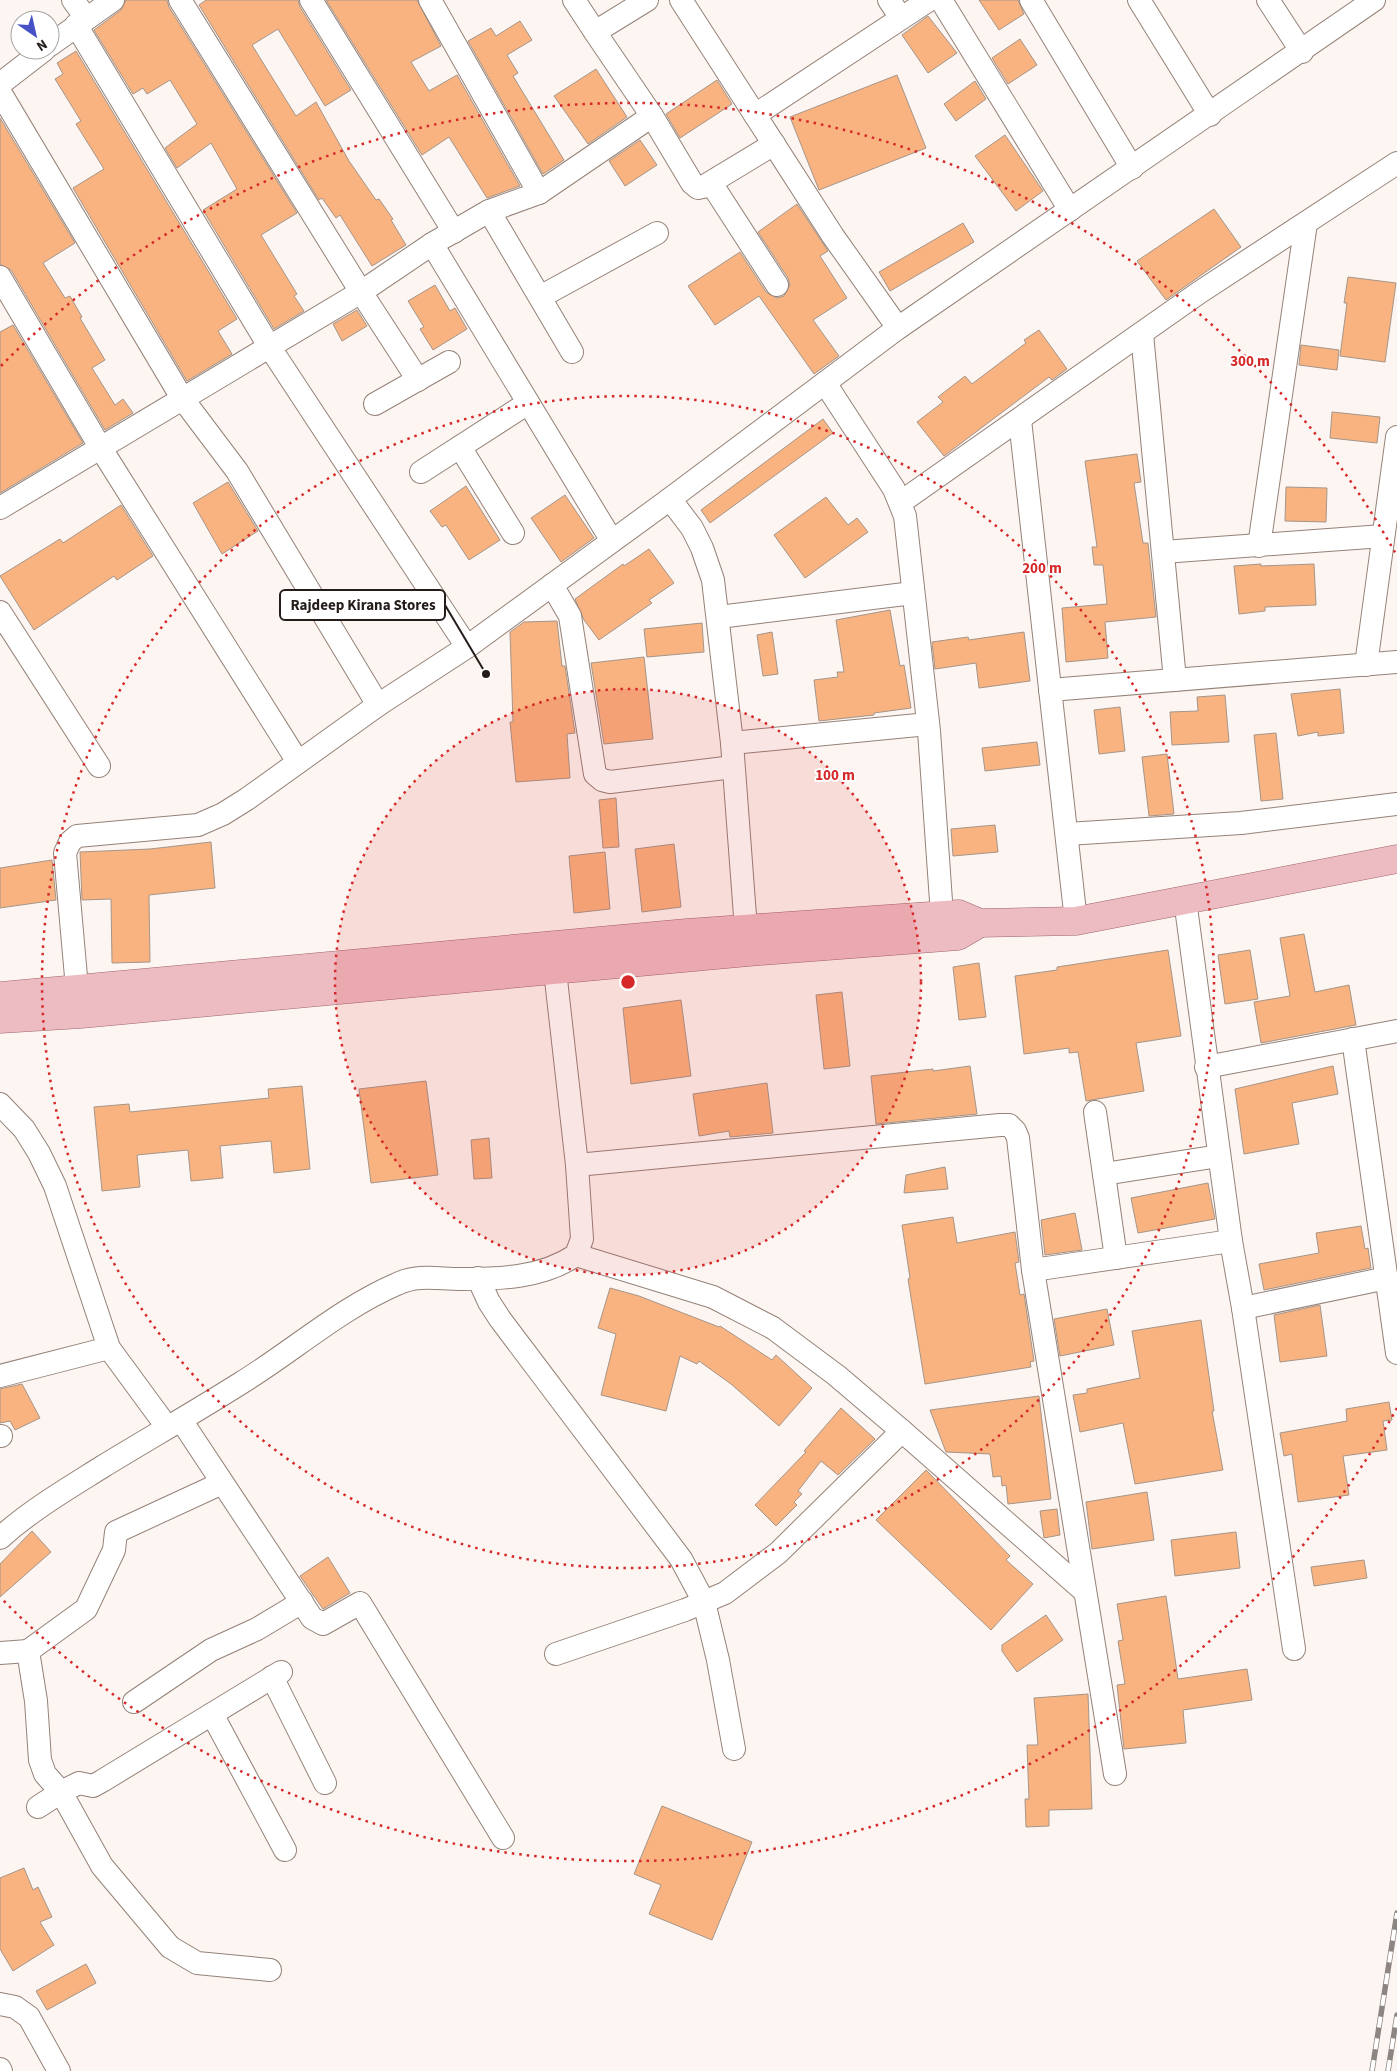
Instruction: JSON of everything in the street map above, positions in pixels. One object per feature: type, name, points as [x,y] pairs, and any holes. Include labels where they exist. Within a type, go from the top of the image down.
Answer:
[{"type":"main road","points":[[0,1019],[81,1014],[553,957],[746,929],[959,914],[980,923],[1076,921],[1397,859]]},
{"type":"main road","points":[[0,996],[77,988],[553,957],[748,952],[958,936],[980,923]]},
{"type":"street","points":[[60,34],[78,14],[113,0]]},
{"type":"street","points":[[180,0],[361,292],[418,380]]},
{"type":"street","points":[[311,0],[454,232]]},
{"type":"street","points":[[430,0],[539,193]]},
{"type":"street","points":[[574,0],[652,116],[692,183],[698,188],[774,144]]},
{"type":"street","points":[[595,32],[647,0]]},
{"type":"street","points":[[681,0],[833,236],[898,328]]},
{"type":"street","points":[[755,115],[895,9],[929,0]]},
{"type":"street","points":[[941,0],[1070,210]]},
{"type":"street","points":[[1031,0],[1132,168]]},
{"type":"street","points":[[1139,0],[1210,115]]},
{"type":"street","points":[[1268,0],[1302,52]]},
{"type":"street","points":[[77,988],[65,853],[70,842],[77,836],[198,825],[223,814],[247,799],[378,705],[467,647],[670,499],[898,328],[1302,52],[1374,0]]},
{"type":"street","points":[[78,14],[269,346],[467,647]]},
{"type":"street","points":[[0,84],[31,60]]},
{"type":"street","points":[[0,92],[182,398],[237,471],[378,705]]},
{"type":"street","points":[[0,508],[361,292],[432,244],[489,211],[539,193],[652,116]]},
{"type":"street","points":[[901,502],[1200,292],[1397,163]]},
{"type":"street","points":[[711,182],[776,285]]},
{"type":"street","points":[[489,211],[572,352]]},
{"type":"street","points":[[1260,546],[1306,223]]},
{"type":"street","points":[[540,297],[657,233]]},
{"type":"street","points":[[432,244],[612,541]]},
{"type":"street","points":[[0,277],[100,447],[298,762]]},
{"type":"street","points":[[1142,334],[1175,680]]},
{"type":"street","points":[[375,404],[449,362]]},
{"type":"street","points":[[825,382],[901,502],[928,724],[942,915]]},
{"type":"street","points":[[421,472],[528,403]]},
{"type":"street","points":[[1020,420],[1076,921]]},
{"type":"street","points":[[1366,665],[1397,436]]},
{"type":"street","points":[[460,447],[513,533]]},
{"type":"street","points":[[670,499],[692,528],[702,548],[713,580],[732,743],[746,929]]},
{"type":"street","points":[[1163,552],[1383,536]]},
{"type":"street","points":[[552,585],[570,616],[595,774],[602,780],[610,782],[733,767]]},
{"type":"street","points":[[718,618],[913,593]]},
{"type":"street","points":[[0,612],[99,766]]},
{"type":"street","points":[[1050,690],[1397,662]]},
{"type":"street","points":[[732,743],[928,724]]},
{"type":"street","points":[[1066,834],[1240,823],[1397,804]]},
{"type":"street","points":[[1185,900],[1230,1241],[1243,1308],[1294,1649]]},
{"type":"street","points":[[0,1538],[51,1498],[243,1382],[355,1308],[397,1284],[413,1278],[478,1278],[545,1271],[576,1255],[582,1239],[577,1164],[553,957]]},
{"type":"street","points":[[1206,1067],[1397,1031]]},
{"type":"street","points":[[1354,1039],[1397,1353]]},
{"type":"street","points":[[0,1104],[24,1129],[39,1153],[55,1186],[109,1348],[174,1423],[222,1483],[307,1610],[323,1624],[360,1603],[503,1838]]},
{"type":"street","points":[[1095,1112],[1116,1258]]},
{"type":"street","points":[[577,1164],[1009,1125],[1015,1131],[1018,1138],[1033,1270],[1083,1590],[1115,1774]]},
{"type":"street","points":[[1104,1174],[1219,1156]]},
{"type":"street","points":[[1033,1270],[1230,1241]]},
{"type":"street","points":[[576,1255],[713,1297],[773,1328],[836,1376],[902,1431],[1083,1590]]},
{"type":"street","points":[[478,1278],[489,1302],[500,1319],[681,1558],[704,1602],[718,1660],[734,1749]]},
{"type":"street","points":[[1243,1308],[1387,1278]]},
{"type":"street","points":[[0,1376],[109,1348]]},
{"type":"street","points":[[556,1654],[704,1602],[725,1592],[778,1553],[902,1431]]},
{"type":"street","points":[[0,1653],[28,1651],[86,1609],[114,1550],[116,1532],[222,1483]]},
{"type":"street","points":[[134,1702],[211,1650],[257,1628],[307,1610]]},
{"type":"street","points":[[28,1651],[36,1701],[40,1760],[45,1774],[62,1792],[102,1866],[170,1947],[196,1963],[270,1970]]},
{"type":"street","points":[[38,1807],[79,1783],[93,1786],[276,1675],[325,1783]]},
{"type":"street","points":[[212,1714],[284,1850]]},
{"type":"street","points":[[0,2004],[15,2006],[28,2017],[59,2071]]},
{"type":"building","points":[[126,0],[167,0],[169,7],[297,213],[261,235],[297,294],[294,296],[304,311],[274,329],[203,210],[237,189],[211,143],[177,168],[165,148],[197,124],[170,80],[147,94],[143,88],[133,94],[94,30],[121,10]]},
{"type":"building","points":[[206,0],[298,0],[300,7],[351,90],[325,106],[278,29],[252,45],[296,116],[316,102],[349,161],[376,200],[379,199],[393,219],[391,220],[406,245],[372,266],[340,215],[336,218],[322,198],[319,200],[199,5]]},
{"type":"building","points":[[326,0],[417,0],[441,46],[411,62],[429,91],[457,75],[520,186],[487,198],[449,137],[422,155]]},
{"type":"building","points":[[979,0],[1018,0],[1024,14],[999,30]]},
{"type":"building","points":[[928,16],[957,53],[928,73],[902,35]]},
{"type":"building","points":[[520,21],[532,40],[507,55],[518,73],[513,76],[564,160],[543,174],[468,41],[491,28],[496,36]]},
{"type":"building","points":[[1020,39],[1037,65],[1008,84],[992,58]]},
{"type":"building","points":[[76,51],[237,319],[218,331],[232,354],[187,381],[73,188],[104,169],[76,124],[81,121],[55,79],[63,74],[57,63]]},
{"type":"building","points":[[596,69],[627,117],[588,144],[554,96]]},
{"type":"building","points":[[897,75],[926,148],[819,190],[790,117]]},
{"type":"building","points":[[717,80],[732,104],[680,138],[666,114]]},
{"type":"building","points":[[975,81],[986,99],[956,121],[944,104]]},
{"type":"building","points":[[0,118],[75,243],[43,263],[65,298],[70,296],[82,317],[80,318],[105,360],[92,368],[115,405],[123,399],[133,413],[105,430],[11,270],[0,264]]},
{"type":"building","points":[[1005,135],[1043,191],[1016,211],[975,156]]},
{"type":"building","points":[[640,140],[657,165],[625,186],[609,161]]},
{"type":"building","points":[[797,204],[828,251],[820,256],[847,298],[813,320],[839,356],[814,374],[759,296],[715,325],[688,286],[740,252],[766,292],[777,298],[784,296],[790,285],[788,278],[758,232]]},
{"type":"building","points":[[1214,209],[1241,247],[1166,300],[1137,261]]},
{"type":"building","points":[[963,223],[974,242],[890,291],[879,272]]},
{"type":"building","points":[[1348,277],[1396,283],[1385,362],[1340,356],[1347,303],[1344,303]]},
{"type":"building","points":[[435,285],[450,311],[455,308],[467,329],[433,350],[420,329],[424,327],[408,301]]},
{"type":"building","points":[[357,310],[367,326],[342,341],[333,324]]},
{"type":"building","points":[[13,325],[83,443],[0,493],[0,332]]},
{"type":"building","points":[[1039,330],[1067,369],[1052,380],[1049,377],[944,456],[917,422],[943,402],[938,397],[965,376],[972,384],[1026,343],[1024,340]]},
{"type":"building","points":[[1301,345],[1339,350],[1337,370],[1299,365]]},
{"type":"building","points":[[1332,412],[1380,417],[1377,443],[1330,438]]},
{"type":"building","points":[[823,419],[833,433],[710,523],[701,510]]},
{"type":"building","points":[[1137,454],[1141,482],[1134,483],[1143,543],[1148,543],[1156,617],[1105,622],[1108,658],[1066,662],[1062,608],[1107,604],[1103,565],[1094,565],[1092,547],[1097,547],[1085,461]]},
{"type":"building","points":[[228,482],[258,531],[222,554],[193,503]]},
{"type":"building","points":[[466,486],[500,540],[469,560],[446,525],[442,527],[430,511]]},
{"type":"building","points":[[1286,487],[1327,488],[1326,522],[1285,521]]},
{"type":"building","points":[[565,495],[594,538],[561,562],[531,518]]},
{"type":"building","points":[[826,497],[848,525],[857,518],[868,532],[805,578],[774,535]]},
{"type":"building","points":[[121,505],[153,556],[117,580],[114,576],[34,630],[0,576],[60,539],[63,543]]},
{"type":"building","points":[[649,549],[674,583],[649,600],[652,603],[599,640],[584,620],[575,599],[623,564],[624,566]]},
{"type":"building","points":[[1261,564],[1261,566],[1314,564],[1316,605],[1265,607],[1265,611],[1239,614],[1234,566]]},
{"type":"building","points":[[890,610],[900,666],[904,665],[911,708],[874,713],[874,715],[819,721],[814,680],[838,677],[837,672],[844,672],[836,620]]},
{"type":"building","points":[[557,621],[562,666],[565,666],[575,733],[567,734],[570,778],[516,782],[510,722],[513,722],[510,632],[524,622]]},
{"type":"building","points":[[702,623],[704,652],[647,657],[644,629]]},
{"type":"building","points":[[772,632],[778,674],[763,676],[757,635]]},
{"type":"building","points":[[1024,632],[1030,681],[979,688],[976,663],[935,669],[932,642],[968,637],[969,640]]},
{"type":"building","points":[[644,657],[653,739],[604,744],[591,663]]},
{"type":"building","points":[[1340,689],[1344,733],[1318,736],[1318,732],[1298,736],[1291,694]]},
{"type":"building","points":[[1225,695],[1229,742],[1172,745],[1170,712],[1198,711],[1197,697]]},
{"type":"building","points":[[1120,707],[1125,751],[1099,754],[1094,710]]},
{"type":"building","points":[[1276,733],[1283,799],[1261,801],[1254,735]]},
{"type":"building","points":[[1037,742],[1040,765],[985,771],[982,748]]},
{"type":"building","points":[[1167,754],[1174,814],[1149,816],[1142,757]]},
{"type":"building","points":[[616,798],[619,847],[603,848],[599,800]]},
{"type":"building","points":[[995,825],[998,852],[953,856],[951,829]]},
{"type":"building","points":[[211,842],[215,888],[149,895],[150,962],[112,963],[111,899],[82,900],[80,852],[150,849]]},
{"type":"building","points":[[674,844],[681,907],[642,912],[635,849]]},
{"type":"building","points":[[605,852],[610,909],[574,913],[569,856]]},
{"type":"building","points":[[52,860],[56,900],[0,908],[0,868]]},
{"type":"building","points":[[1304,934],[1315,992],[1349,985],[1356,1025],[1261,1043],[1254,1002],[1290,996],[1280,938]]},
{"type":"building","points":[[1168,950],[1181,1036],[1136,1043],[1144,1091],[1086,1101],[1078,1052],[1069,1053],[1069,1048],[1024,1054],[1015,976],[1057,970],[1057,967]]},
{"type":"building","points":[[1250,950],[1258,999],[1225,1004],[1218,955]]},
{"type":"building","points":[[979,963],[986,1017],[959,1020],[953,967]]},
{"type":"building","points":[[842,992],[850,1066],[824,1069],[816,995]]},
{"type":"building","points":[[681,1000],[691,1076],[631,1084],[623,1008]]},
{"type":"building","points":[[970,1066],[977,1114],[876,1124],[871,1076]]},
{"type":"building","points":[[1333,1066],[1338,1094],[1292,1103],[1299,1144],[1244,1154],[1235,1089]]},
{"type":"building","points":[[426,1081],[438,1175],[371,1183],[359,1089]]},
{"type":"building","points":[[767,1083],[773,1133],[730,1137],[729,1131],[699,1136],[693,1094]]},
{"type":"building","points":[[302,1086],[310,1169],[274,1173],[271,1141],[220,1146],[223,1178],[191,1181],[188,1150],[137,1155],[140,1187],[102,1191],[94,1107],[129,1104],[130,1112],[269,1098],[268,1089]]},
{"type":"building","points":[[489,1138],[492,1178],[474,1179],[471,1140]]},
{"type":"building","points":[[945,1167],[948,1189],[904,1193],[906,1175]]},
{"type":"building","points":[[1208,1183],[1215,1219],[1138,1233],[1131,1198]]},
{"type":"building","points":[[1075,1213],[1082,1250],[1045,1255],[1041,1220]]},
{"type":"building","points":[[953,1217],[957,1243],[1015,1232],[1019,1262],[1015,1263],[1020,1295],[1024,1294],[1034,1361],[1030,1362],[1031,1367],[925,1384],[908,1279],[910,1278],[902,1225]]},
{"type":"building","points":[[1361,1226],[1365,1249],[1368,1248],[1371,1268],[1264,1290],[1259,1264],[1319,1253],[1316,1233]]},
{"type":"building","points":[[610,1288],[639,1296],[720,1326],[772,1360],[776,1355],[812,1388],[779,1426],[731,1384],[699,1361],[697,1364],[680,1356],[666,1411],[601,1395],[616,1334],[598,1328]]},
{"type":"building","points":[[1320,1305],[1327,1356],[1280,1362],[1274,1315]]},
{"type":"building","points":[[1107,1309],[1114,1345],[1060,1356],[1054,1319]]},
{"type":"building","points":[[1201,1320],[1214,1411],[1212,1411],[1223,1470],[1135,1484],[1123,1423],[1080,1432],[1073,1395],[1087,1393],[1087,1389],[1140,1378],[1132,1331]]},
{"type":"building","points":[[22,1384],[40,1418],[15,1430],[10,1421],[0,1423],[0,1389]]},
{"type":"building","points":[[1039,1396],[1051,1499],[1008,1504],[1006,1485],[1002,1486],[1001,1476],[993,1477],[990,1454],[946,1452],[930,1410]]},
{"type":"building","points":[[1389,1402],[1392,1420],[1383,1421],[1387,1450],[1343,1456],[1349,1495],[1298,1502],[1292,1454],[1284,1456],[1280,1433],[1347,1421],[1346,1409]]},
{"type":"building","points":[[841,1408],[875,1439],[838,1475],[821,1461],[798,1491],[802,1494],[794,1502],[797,1505],[776,1526],[755,1505],[806,1452],[804,1451]]},
{"type":"building","points":[[926,1470],[1010,1556],[1006,1560],[1033,1584],[991,1630],[876,1520]]},
{"type":"building","points":[[1147,1492],[1154,1540],[1092,1549],[1086,1502]]},
{"type":"building","points":[[1057,1509],[1060,1535],[1044,1538],[1040,1511]]},
{"type":"building","points":[[32,1531],[51,1552],[0,1597],[0,1564]]},
{"type":"building","points":[[1236,1532],[1240,1568],[1175,1576],[1171,1540]]},
{"type":"building","points":[[328,1557],[350,1593],[323,1609],[300,1576]]},
{"type":"building","points":[[1364,1560],[1367,1578],[1314,1586],[1311,1567]]},
{"type":"building","points":[[1166,1596],[1178,1679],[1247,1669],[1252,1700],[1183,1710],[1186,1743],[1124,1749],[1117,1685],[1125,1684],[1118,1641],[1123,1640],[1117,1604]]},
{"type":"building","points":[[1046,1615],[1063,1640],[1017,1672],[1002,1651],[1002,1645]]},
{"type":"building","points":[[1088,1694],[1092,1809],[1049,1810],[1049,1826],[1026,1827],[1025,1799],[1029,1799],[1027,1745],[1038,1745],[1034,1698]]},
{"type":"building","points":[[662,1806],[752,1842],[712,1940],[649,1914],[661,1885],[634,1874]]},
{"type":"building","points":[[24,1868],[33,1890],[38,1887],[52,1917],[40,1922],[54,1945],[13,1971],[0,1949],[0,1878]]},
{"type":"building","points":[[86,1964],[96,1983],[47,2010],[36,1991]]},
{"type":"railway","points":[[1372,2071],[1397,1913]]},
{"type":"railway","points":[[1388,2071],[1397,2015]]},
{"type":"place","name":"Rajdeep Kirana Stores","points":[[486,674]]}]
